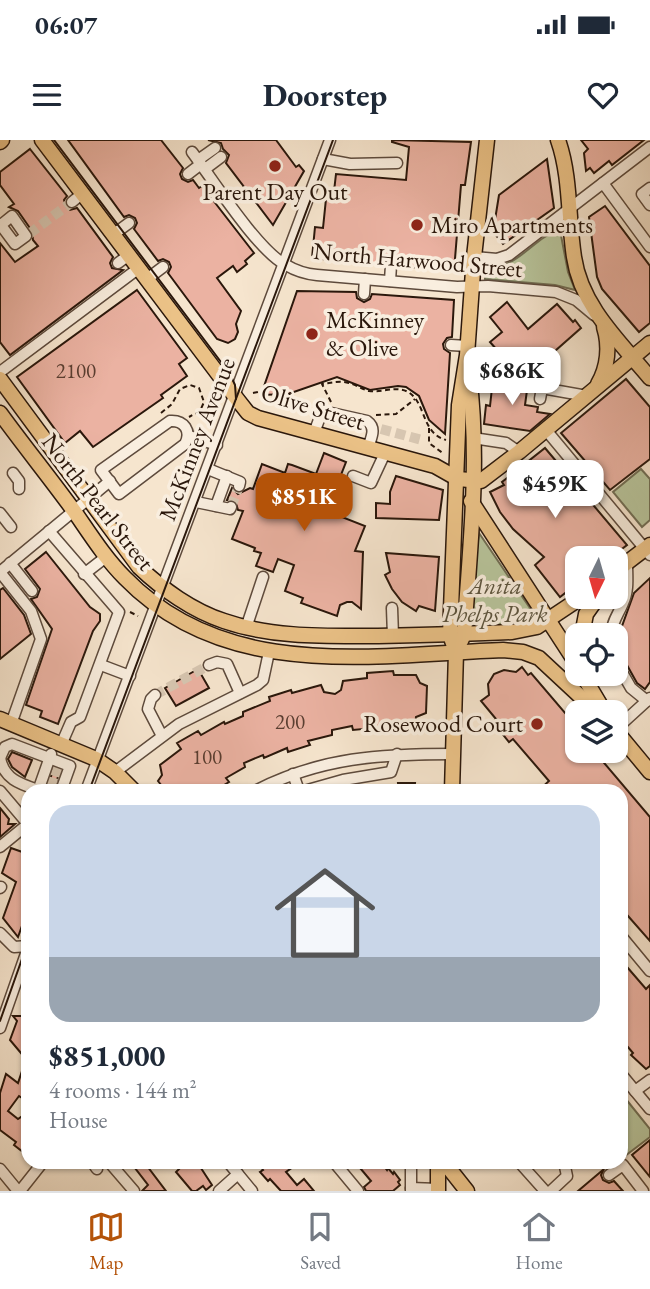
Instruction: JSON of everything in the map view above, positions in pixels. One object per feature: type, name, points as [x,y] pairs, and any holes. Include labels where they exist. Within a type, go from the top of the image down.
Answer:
[{"type":"main road","name":"Olive Street","points":[[42,140],[77,197],[114,234],[123,259],[143,274],[248,413],[435,466],[470,480]]},
{"type":"main road","points":[[457,634],[471,501],[460,405],[487,140]]},
{"type":"main road","points":[[558,140],[564,157],[577,269],[588,297],[602,321],[650,378]]},
{"type":"main road","points":[[591,392],[603,376],[608,351],[602,321]]},
{"type":"main road","points":[[470,480],[528,449],[650,343]]},
{"type":"main road","points":[[452,784],[457,634],[473,438],[473,407],[467,351]]},
{"type":"main road","name":"North Pearl Street","points":[[0,379],[133,561],[163,587],[193,607],[222,621],[246,628],[311,636],[457,634],[512,632],[537,627],[565,609]]},
{"type":"main road","name":"North Pearl Street","points":[[0,413],[106,556],[135,588],[156,606],[191,627],[234,645],[269,652],[322,656],[503,650],[531,654],[548,664],[585,700]]},
{"type":"main road","points":[[470,480],[471,501],[565,646]]},
{"type":"main road","points":[[628,564],[648,549]]},
{"type":"main road","points":[[3,721],[98,760],[127,784]]},
{"type":"main road","points":[[628,745],[650,772]]},
{"type":"main road","points":[[438,1169],[438,1190]]},
{"type":"main road","points":[[453,1191],[454,1169]]},
{"type":"main road","points":[[455,1169],[467,1191]]},
{"type":"street","name":"McKinney Avenue","points":[[89,784],[330,140]]},
{"type":"street","points":[[474,257],[504,258],[650,147]]},
{"type":"street","points":[[188,174],[199,161],[218,153]]},
{"type":"street","points":[[323,159],[351,164],[397,163]]},
{"type":"street","name":"North Harwood Street","points":[[199,161],[265,248],[285,265],[305,273],[390,281],[414,289],[488,286],[563,293],[602,321]]},
{"type":"street","points":[[603,183],[650,247]]},
{"type":"street","points":[[650,188],[642,194],[650,205]]},
{"type":"street","points":[[114,234],[129,223]]},
{"type":"street","points":[[0,224],[15,244],[27,235]]},
{"type":"street","points":[[390,281],[391,265]]},
{"type":"street","points":[[0,372],[143,274],[163,267]]},
{"type":"street","points":[[364,294],[365,279]]},
{"type":"street","points":[[451,345],[467,351]]},
{"type":"street","points":[[540,399],[542,388],[591,392]]},
{"type":"street","points":[[309,410],[323,414],[331,412],[367,421],[377,428],[368,448]]},
{"type":"street","points":[[314,433],[323,414]]},
{"type":"street","points":[[189,436],[182,448],[119,494],[101,470],[166,422],[174,420],[182,423],[189,436],[217,445]]},
{"type":"street","points":[[547,430],[648,549]]},
{"type":"street","points":[[473,438],[528,449]]},
{"type":"street","points":[[353,476],[371,483],[385,453]]},
{"type":"street","points":[[208,469],[240,482],[239,486]]},
{"type":"street","points":[[13,473],[19,481],[19,489]]},
{"type":"street","points":[[216,506],[227,476]]},
{"type":"street","points":[[3,721],[41,639],[31,611],[0,572],[110,481]]},
{"type":"street","points":[[585,496],[595,488]]},
{"type":"street","points":[[195,502],[230,509],[231,507]]},
{"type":"street","points":[[0,513],[11,527]]},
{"type":"street","points":[[49,531],[119,612],[80,717],[71,722],[58,744],[52,779]]},
{"type":"street","points":[[84,573],[106,556]]},
{"type":"street","points":[[10,563],[32,591]]},
{"type":"street","points":[[246,628],[262,577]]},
{"type":"street","points":[[392,608],[393,636]]},
{"type":"street","points":[[115,772],[162,736],[201,712],[264,680],[269,652]]},
{"type":"street","points":[[209,665],[218,662],[226,664],[240,693]]},
{"type":"street","points":[[100,664],[130,676]]},
{"type":"street","points":[[628,683],[648,700],[628,719]]},
{"type":"street","points":[[155,695],[148,709],[162,736]]},
{"type":"street","points":[[9,744],[52,779],[12,780],[0,758],[1,752],[9,744]]},
{"type":"street","points":[[326,784],[391,772],[397,754]]},
{"type":"street","points":[[271,784],[293,774],[358,757],[454,754]]},
{"type":"street","points":[[316,767],[321,784]]},
{"type":"street","points":[[293,774],[297,784]]},
{"type":"street","points":[[0,791],[21,814]]},
{"type":"street","points":[[0,847],[21,824]]},
{"type":"street","points":[[0,933],[15,947],[21,947]]},
{"type":"street","points":[[628,944],[650,971]]},
{"type":"street","points":[[0,1028],[21,967]]},
{"type":"street","points":[[635,1091],[650,1080]]},
{"type":"street","points":[[628,1082],[650,1109]]},
{"type":"street","points":[[0,1168],[19,1191],[37,1169]]},
{"type":"street","points":[[115,1169],[134,1191]]},
{"type":"street","points":[[234,1169],[252,1191]]},
{"type":"street","points":[[340,1169],[358,1191]]},
{"type":"street","points":[[411,1169],[411,1190],[438,1190]]},
{"type":"street","points":[[525,1169],[545,1191]]},
{"type":"street","points":[[551,1191],[567,1176],[566,1169]]},
{"type":"street","points":[[610,1175],[618,1169]]},
{"type":"street","points":[[626,1169],[643,1191]]},
{"type":"street","points":[[219,1191],[238,1174]]},
{"type":"path","points":[[333,403],[327,398],[322,384],[342,381],[371,391],[397,388],[405,390],[415,398],[429,428],[441,439]]},
{"type":"path","points":[[161,413],[172,404],[180,389],[195,386],[202,392],[204,402],[200,411],[188,418]]},
{"type":"path","points":[[253,393],[262,391]]},
{"type":"path","points":[[367,412],[387,416],[396,414],[415,398]]},
{"type":"path","points":[[429,428],[429,443],[444,454]]},
{"type":"path","points":[[125,610],[138,616]]},
{"type":"green space","points":[[560,230],[568,272],[575,290],[555,285],[485,279],[486,266],[506,264],[541,239]]},
{"type":"green space","points":[[641,469],[650,479],[650,520],[642,527],[613,492]]},
{"type":"green space","name":"Anita Phelps Park","points":[[479,533],[536,617],[534,619],[493,625],[472,622],[472,589]]},
{"type":"green space","points":[[628,1102],[650,1129],[650,1137],[628,1154]]},
{"type":"building","points":[[68,140],[161,140],[183,168],[180,174],[182,179],[188,182],[193,180],[199,188],[202,186],[254,253],[245,261],[247,264],[237,272],[233,266],[217,278],[241,311],[236,324],[238,332],[235,339],[228,343],[217,339],[168,273],[171,267],[169,262],[163,259],[158,261],[134,229],[137,223],[135,218],[129,215],[124,217]]},
{"type":"building","points":[[208,140],[276,140],[296,167],[299,165],[304,171],[273,225],[226,163],[229,155],[221,143]]},
{"type":"building","points":[[392,140],[471,142],[465,185],[461,185],[454,271],[399,266],[398,261],[392,257],[387,258],[383,265],[312,258],[315,227],[323,228],[326,199],[333,200],[336,174],[406,180],[409,147]]},
{"type":"building","points":[[581,140],[644,140],[612,165],[609,161],[594,173],[590,168],[586,171],[584,153],[588,149]]},
{"type":"building","points":[[30,149],[67,196],[64,200],[66,206],[70,210],[77,208],[113,257],[110,263],[112,268],[123,270],[10,355],[0,342],[0,243],[15,262],[38,246],[33,240],[32,231],[18,211],[9,207],[14,204],[0,185],[0,172]]},
{"type":"building","points":[[547,159],[554,208],[503,244],[495,234],[494,226],[499,195]]},
{"type":"building","points":[[605,206],[650,266],[650,323],[639,332],[602,289],[597,277],[589,217]]},
{"type":"building","points":[[137,290],[187,358],[179,364],[187,376],[161,395],[163,398],[93,447],[80,431],[65,443],[17,377]]},
{"type":"building","points":[[297,291],[356,292],[357,298],[364,302],[370,299],[372,294],[454,300],[452,337],[447,338],[443,344],[444,349],[450,353],[445,434],[429,420],[419,396],[406,387],[370,390],[337,377],[288,394],[261,395]]},
{"type":"building","points":[[507,302],[528,329],[557,304],[581,328],[547,358],[543,353],[514,375],[508,369],[511,366],[490,342],[502,332],[490,317]]},
{"type":"building","points":[[493,379],[528,383],[525,405],[538,407],[537,412],[550,414],[530,431],[484,424],[486,405],[490,406]]},
{"type":"building","points":[[626,379],[650,407],[650,459],[610,490],[561,433]]},
{"type":"building","points":[[545,448],[627,545],[565,546],[565,593],[560,597],[535,565],[544,557],[513,529],[500,512],[490,492],[504,485],[502,482]]},
{"type":"building","points":[[324,453],[346,462],[328,508],[329,512],[365,526],[355,551],[363,552],[361,609],[352,602],[347,602],[340,605],[337,616],[301,603],[303,598],[285,591],[294,565],[278,559],[273,572],[256,566],[261,553],[232,539],[243,511],[238,510],[235,500],[227,500],[232,488],[238,494],[253,489],[262,464],[285,473],[288,464],[316,474]]},
{"type":"building","points":[[396,476],[443,490],[439,520],[376,518],[376,503],[390,504],[390,492]]},
{"type":"building","points":[[46,552],[90,607],[100,614],[100,621],[93,631],[58,724],[40,717],[42,711],[26,705],[52,629],[31,599],[37,597],[40,589],[25,569]]},
{"type":"building","points":[[386,553],[439,557],[435,611],[419,606],[416,611],[402,602],[385,575],[390,572]]},
{"type":"building","points":[[650,578],[650,682],[645,689],[637,683],[628,667],[628,623],[623,623],[634,593]]},
{"type":"building","points":[[3,588],[24,615],[31,634],[0,659],[0,590]]},
{"type":"building","points":[[522,667],[528,675],[531,673],[565,713],[565,763],[604,763],[622,784],[546,784],[549,781],[513,739],[509,742],[493,722],[496,719],[481,701],[489,695],[488,684],[494,674],[504,670],[516,672]]},
{"type":"building","points":[[198,669],[209,688],[176,706],[165,688]]},
{"type":"building","points":[[393,671],[394,675],[416,675],[420,683],[427,686],[426,713],[416,717],[415,725],[397,726],[398,729],[373,732],[373,728],[353,730],[352,726],[332,730],[332,735],[308,741],[310,745],[288,752],[287,748],[244,763],[245,767],[226,778],[229,782],[226,784],[160,784],[158,781],[162,775],[160,765],[181,749],[177,743],[198,731],[201,735],[270,701],[269,697],[291,690],[292,693],[321,685],[324,692],[335,694],[341,690],[343,681],[367,678],[367,673]]},
{"type":"building","points":[[12,752],[32,760],[25,777],[12,767],[8,759]]},
{"type":"building","points":[[54,768],[60,771],[55,784],[48,784]]},
{"type":"building","points":[[628,791],[650,817],[650,941],[628,916]]},
{"type":"building","points":[[0,808],[9,819],[8,824],[15,824],[0,837]]},
{"type":"building","points":[[11,848],[21,852],[21,929],[18,937],[3,918],[16,882],[2,873]]},
{"type":"building","points":[[628,968],[646,989],[650,985],[650,1066],[646,1069],[631,1055],[633,1053],[628,1047]]},
{"type":"building","points":[[13,1016],[21,1016],[21,1053],[10,1040],[17,1021]]},
{"type":"building","points":[[6,1074],[18,1083],[21,1074],[21,1097],[19,1096],[8,1111],[18,1119],[21,1117],[21,1150],[14,1145],[16,1142],[0,1130],[0,1093]]},
{"type":"building","points":[[650,1140],[650,1177],[632,1155]]},
{"type":"building","points":[[136,1169],[149,1169],[166,1191],[142,1191],[148,1185]]},
{"type":"building","points":[[179,1169],[202,1169],[212,1185],[206,1190],[203,1186],[192,1191],[176,1172]]},
{"type":"building","points":[[290,1169],[286,1172],[297,1185],[304,1179],[314,1191],[281,1191],[260,1172]]},
{"type":"building","points":[[361,1169],[389,1169],[400,1180],[400,1185],[393,1191],[366,1191],[364,1187],[371,1181]]},
{"type":"building","points":[[604,1169],[601,1175],[603,1180],[609,1183],[614,1181],[623,1191],[578,1191]]},
{"type":"tunnel","points":[[29,234],[72,202]]},
{"type":"tunnel","points":[[271,399],[309,410]]},
{"type":"tunnel","points":[[381,429],[422,440]]},
{"type":"tunnel","points":[[231,507],[239,486]]},
{"type":"tunnel","points":[[155,695],[209,665]]},
{"type":"tunnel","points":[[52,770],[61,773]]},
{"type":"tunnel","points":[[47,781],[57,784]]},
{"type":"tram line","points":[[54,140],[230,374],[235,385],[236,399]]},
{"type":"tram line","points":[[92,784],[333,140]]},
{"type":"tram line","points":[[0,1021],[21,962]]},
{"type":"place","name":"Parent Day Out","points":[[275,166]]},
{"type":"place","name":"Miro Apartments","points":[[417,225]]},
{"type":"place","name":"McKinney & Olive","points":[[312,334]]},
{"type":"place","name":"Rosewood Court","points":[[537,724]]}]
